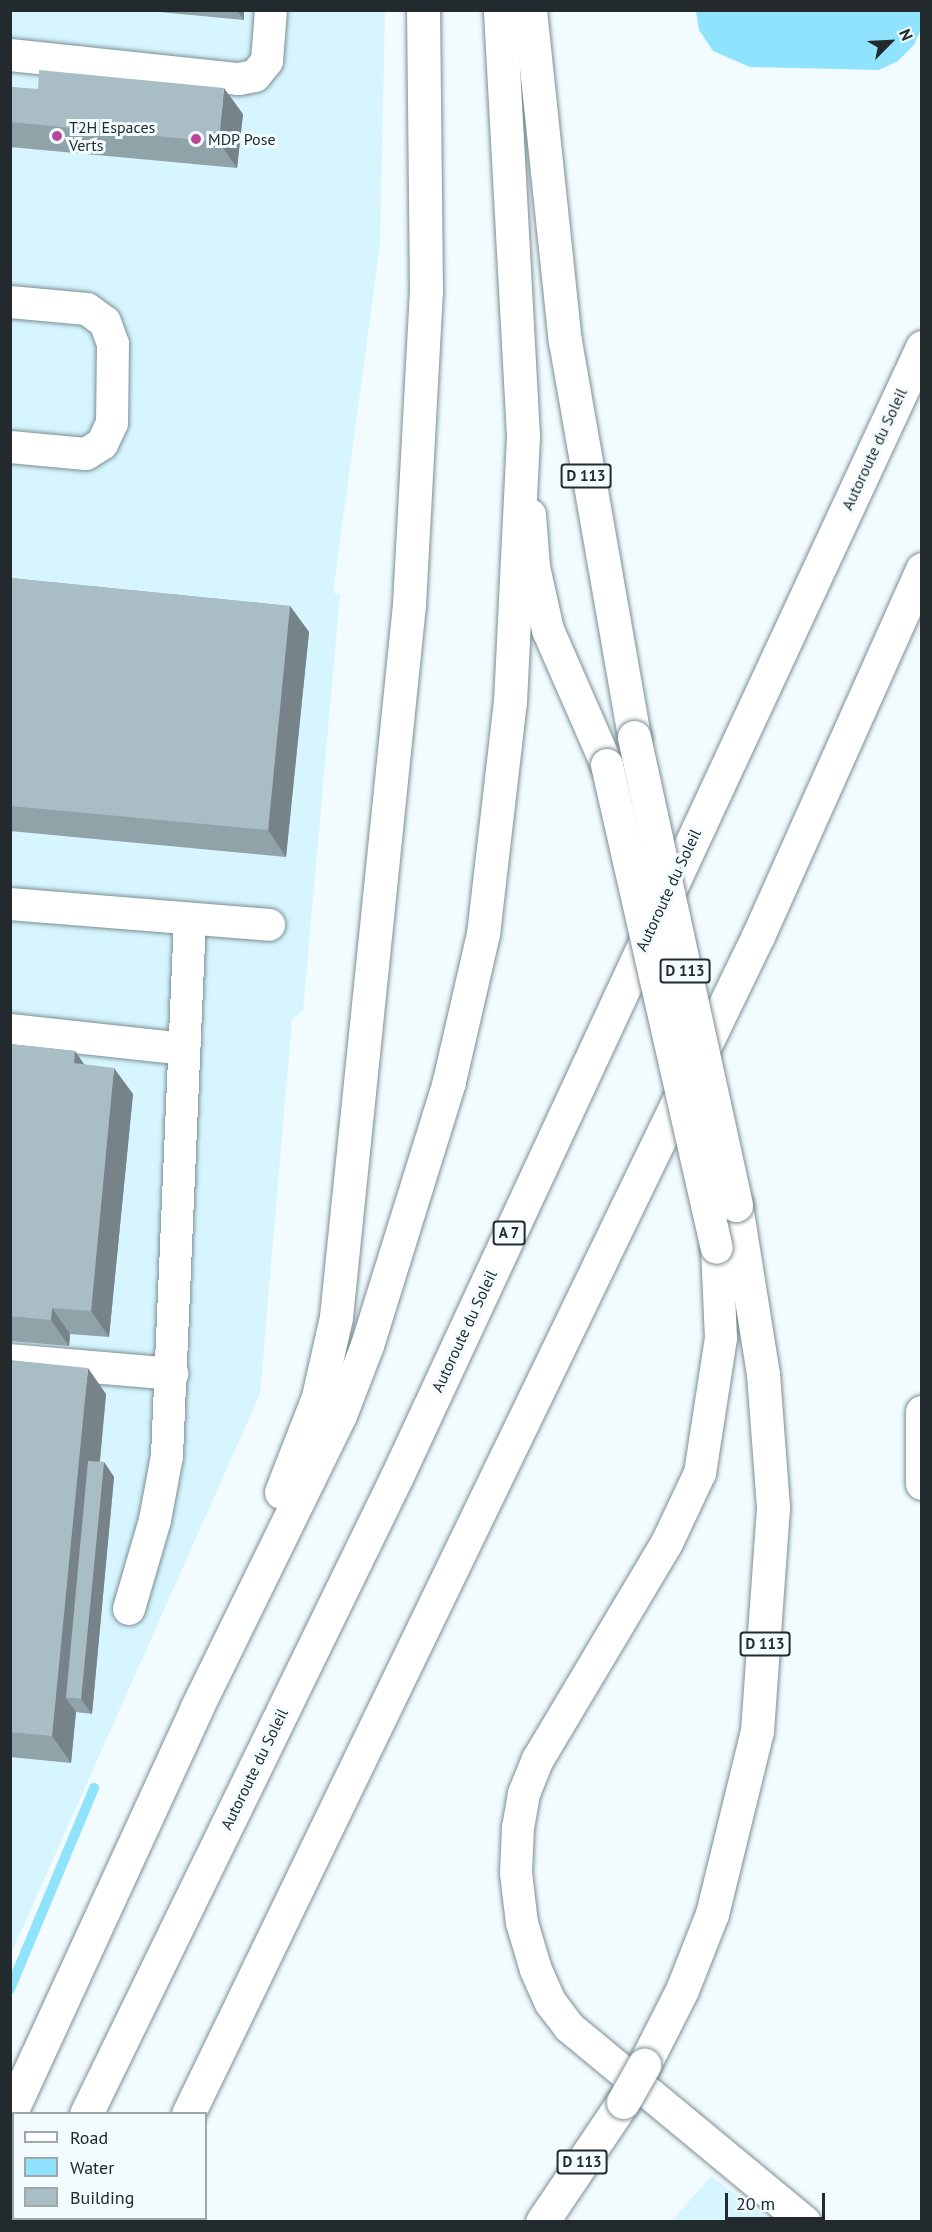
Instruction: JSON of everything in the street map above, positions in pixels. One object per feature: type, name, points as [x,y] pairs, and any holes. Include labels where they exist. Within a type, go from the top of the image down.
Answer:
[{"type":"main road","points":[[196,1709],[318,1397],[336,1317],[409,604],[426,292],[423,10]]},
{"type":"main road","points":[[10,2114],[196,1709],[340,1415],[367,1345],[449,1081],[483,934],[495,847],[517,599],[523,436],[500,10]]},
{"type":"main road","name":"D 113","points":[[530,10],[551,213],[582,456],[634,737],[736,1205],[763,1374],[773,1507],[757,1731],[712,1914],[682,1990],[645,2065],[623,2102],[542,2222]]},
{"type":"main road","points":[[551,10],[551,213]]},
{"type":"main road","name":"Autoroute du Soleil","points":[[87,2112],[397,1476],[921,347]]},
{"type":"main road","points":[[189,2112],[758,936],[921,569]]},
{"type":"street","points":[[10,55],[239,79],[255,76],[267,62],[271,10]]},
{"type":"street","points":[[10,302],[87,309],[105,322],[113,344],[112,423],[102,444],[86,454],[10,447]]},
{"type":"street","points":[[523,436],[541,606],[607,765],[717,1248],[721,1338],[700,1473],[667,1543],[538,1759],[524,1794],[518,1827],[516,1873],[522,1923],[536,1970],[551,2003],[568,2026],[805,2222]]},
{"type":"street","points":[[10,904],[269,925]]},
{"type":"street","points":[[129,1609],[155,1520],[165,1466],[172,1374],[190,919]]},
{"type":"street","points":[[10,1030],[184,1049]]},
{"type":"street","points":[[10,1360],[172,1374]]},
{"type":"street","points":[[921,1412],[921,1484]]},
{"type":"shaded area","points":[[11,11],[385,11],[380,244],[333,593],[340,594],[303,1011],[292,1019],[260,1394],[11,1954]]},
{"type":"shaded area","points":[[711,2176],[771,2221],[672,2221]]},
{"type":"water","points":[[696,11],[921,11],[921,29],[914,45],[898,61],[879,70],[750,67],[713,51],[699,30]]},
{"type":"building","points":[[39,70],[224,88],[219,142],[10,122],[10,87],[38,89]]},
{"type":"building","points":[[10,578],[290,606],[268,830],[10,806]]},
{"type":"building","points":[[10,1044],[75,1051],[74,1063],[114,1068],[91,1311],[52,1308],[51,1320],[10,1316]]},
{"type":"building","points":[[10,1360],[88,1368],[52,1736],[10,1732]]},
{"type":"building","points":[[88,1461],[104,1462],[81,1699],[66,1698]]},
{"type":"waterway","points":[[10,1989],[94,1788]]},
{"type":"place","name":"T2H Espaces Verts","points":[[57,136]]},
{"type":"place","name":"MDP Pose","points":[[196,139]]}]
